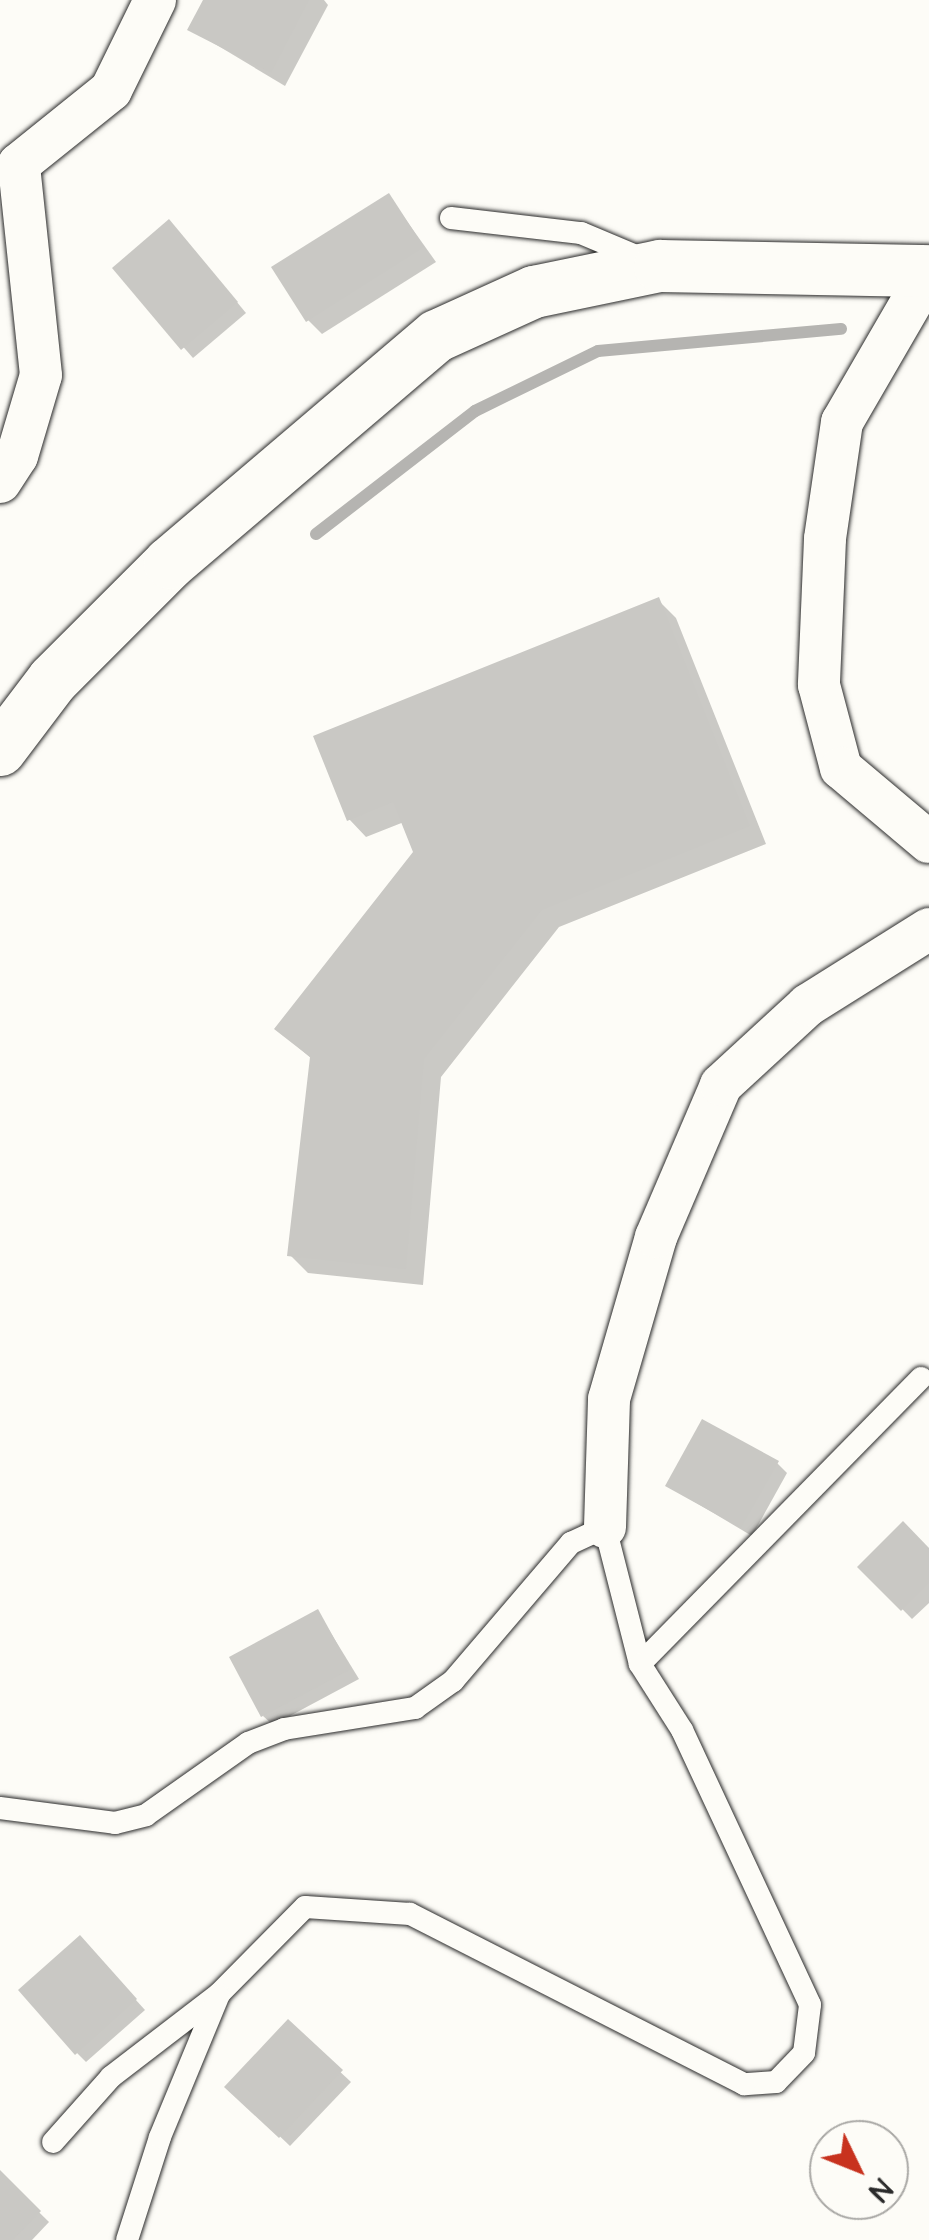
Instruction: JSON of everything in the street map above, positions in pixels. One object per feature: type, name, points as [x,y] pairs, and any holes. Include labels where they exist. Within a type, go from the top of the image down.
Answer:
[{"type":"street","points":[[0,482],[17,456],[41,374],[19,164],[111,90],[156,0]]},
{"type":"street","points":[[0,750],[53,680],[170,563],[437,336],[534,292],[660,266],[929,271],[842,422],[825,538],[819,685],[841,768],[929,842]]},
{"type":"street","points":[[604,1527],[609,1399],[656,1237],[721,1085],[808,1005],[929,929]]},
{"type":"lane","points":[[451,218],[581,233],[660,266]]},
{"type":"lane","points":[[640,1664],[921,1378]]},
{"type":"lane","points":[[0,1808],[130,1819],[146,1815],[248,1743],[284,1729],[416,1708],[453,1680],[571,1543],[604,1527],[640,1664],[682,1730],[810,2004],[804,2053],[776,2082],[744,2084],[410,1914],[305,1907],[219,1994],[111,2077],[53,2142]]},
{"type":"lane","points":[[127,2240],[160,2137],[219,1994]]},
{"type":"building","points":[[203,0],[309,0],[271,73],[187,30]]},
{"type":"building","points":[[389,193],[424,247],[306,322],[271,267]]},
{"type":"building","points":[[169,219],[238,302],[181,350],[112,268]]},
{"type":"building","points":[[659,597],[750,826],[542,910],[424,1059],[406,1269],[287,1256],[310,1057],[274,1029],[413,852],[393,802],[347,821],[313,736]]},
{"type":"building","points":[[702,1419],[779,1461],[741,1528],[665,1486]]},
{"type":"building","points":[[903,1521],[929,1548],[929,1583],[901,1611],[857,1567]]},
{"type":"building","points":[[318,1609],[351,1669],[261,1717],[229,1657]]},
{"type":"building","points":[[80,1935],[137,1999],[75,2055],[18,1990]]},
{"type":"building","points":[[288,2019],[343,2070],[279,2138],[224,2087]]},
{"type":"building","points":[[0,2170],[41,2211],[13,2240],[0,2240]]},
{"type":"waterway","points":[[316,534],[475,411],[598,351],[841,329]]}]
